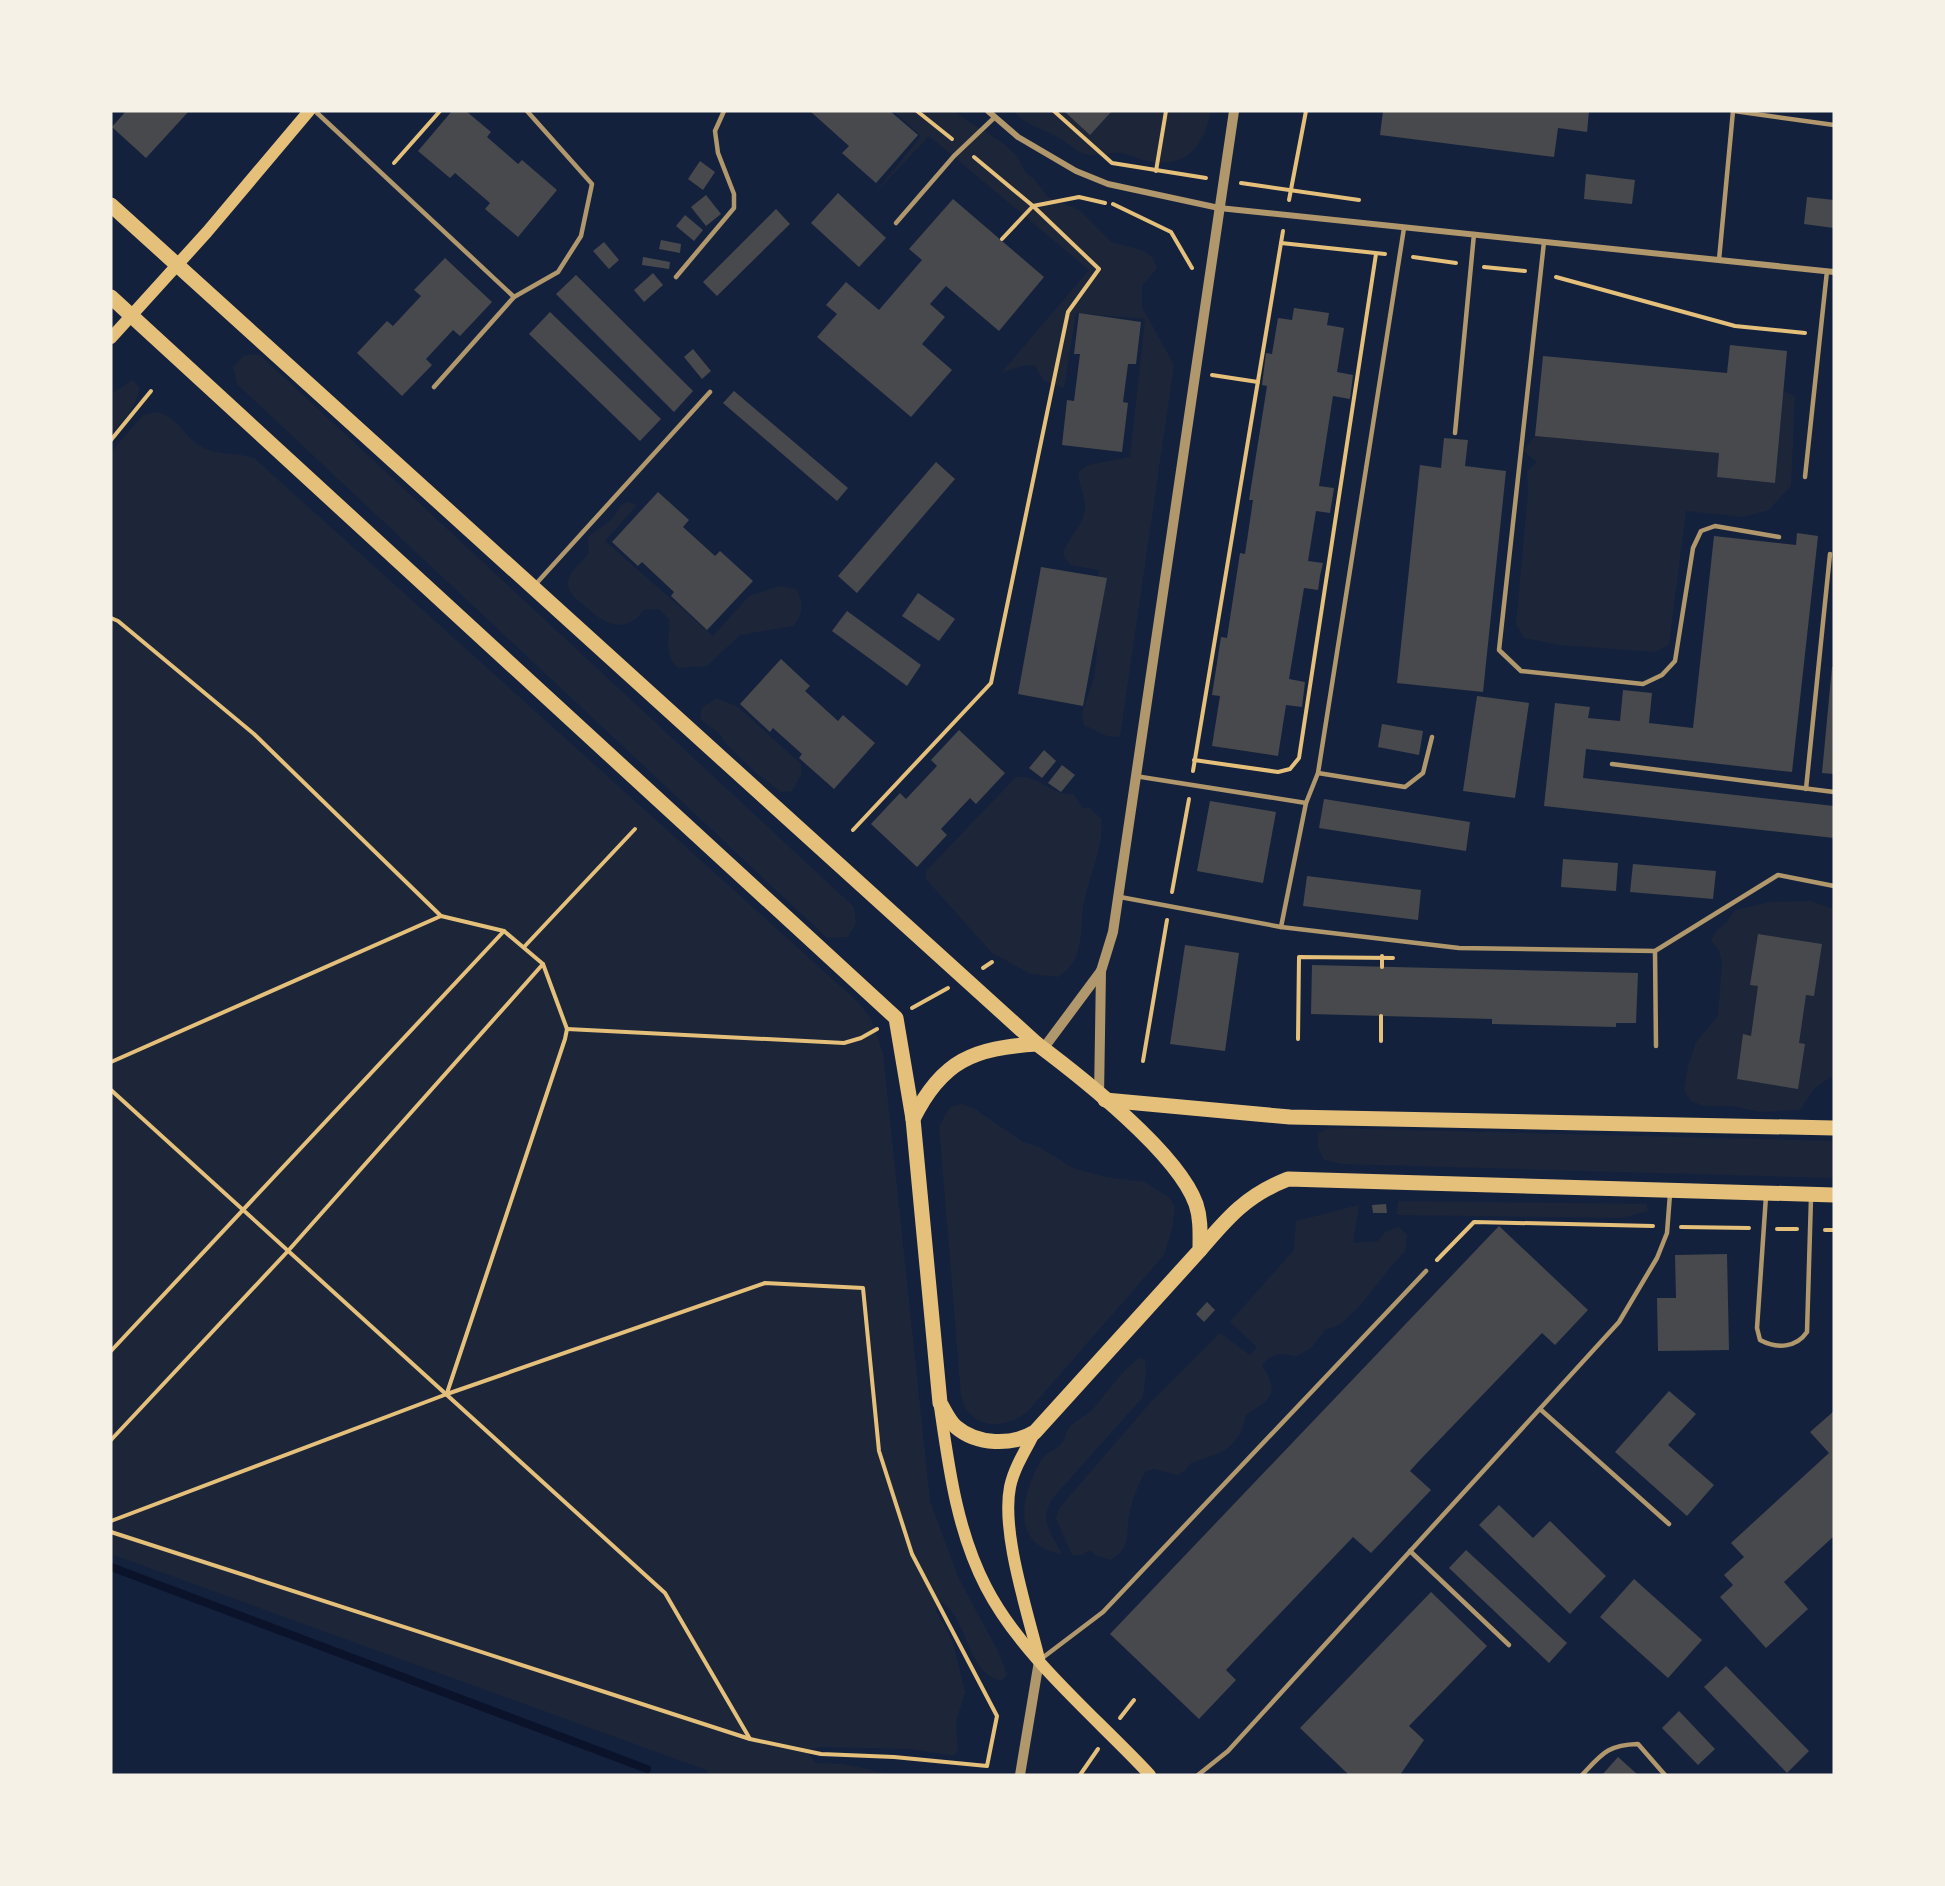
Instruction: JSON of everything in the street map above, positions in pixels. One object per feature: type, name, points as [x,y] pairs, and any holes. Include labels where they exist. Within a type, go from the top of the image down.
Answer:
[{"type":"main road","points":[[111,338],[177,267],[309,111]]},
{"type":"main road","points":[[111,205],[964,979],[1040,1047],[1102,1098],[1178,1171],[1195,1203],[1200,1224],[1200,1250]]},
{"type":"main road","points":[[111,297],[896,1018],[913,1119],[940,1403],[951,1482],[972,1557],[986,1588],[1006,1620],[1039,1661],[1150,1775]]},
{"type":"main road","points":[[913,1119],[933,1086],[961,1061],[1006,1045],[1040,1047]]},
{"type":"main road","points":[[1102,1098],[1290,1118],[1834,1128]]},
{"type":"main road","points":[[940,1403],[956,1427],[981,1438],[1003,1442],[1027,1437],[1035,1432],[1200,1250],[1233,1210],[1256,1194],[1288,1179],[1834,1195]]},
{"type":"main road","points":[[1035,1432],[1015,1473],[1010,1487],[1009,1503],[1010,1532],[1039,1661]]},
{"type":"street","points":[[988,111],[1018,137],[1077,171],[1108,184],[1219,208],[1831,272]]},
{"type":"street","points":[[1102,1098],[1101,971],[1113,932],[1234,111]]},
{"type":"street","points":[[1040,1047],[1101,971]]},
{"type":"street","points":[[1020,1775],[1039,1661]]},
{"type":"lane","points":[[315,111],[514,297]]},
{"type":"lane","points":[[434,387],[514,297],[558,272],[581,236],[592,184],[527,111]]},
{"type":"lane","points":[[676,277],[734,208],[735,194],[718,153],[714,131],[724,111]]},
{"type":"lane","points":[[1719,260],[1733,111],[1834,125]]},
{"type":"lane","points":[[896,223],[963,147],[995,117]]},
{"type":"lane","points":[[1281,927],[1306,803],[1317,773],[1404,228]]},
{"type":"lane","points":[[1455,433],[1474,234]]},
{"type":"lane","points":[[1544,242],[1499,650],[1521,671],[1643,684],[1662,675],[1675,661],[1693,548],[1701,531],[1715,526],[1779,537]]},
{"type":"lane","points":[[1805,477],[1820,334],[1831,272]]},
{"type":"lane","points":[[532,588],[710,392]]},
{"type":"lane","points":[[1806,789],[1830,554]]},
{"type":"lane","points":[[1317,773],[1406,787],[1424,773],[1432,737]]},
{"type":"lane","points":[[1612,764],[1834,792]]},
{"type":"lane","points":[[1136,776],[1306,803]]},
{"type":"lane","points":[[1118,896],[1281,927],[1459,948],[1654,951],[1778,875],[1834,886]]},
{"type":"lane","points":[[1654,951],[1656,1046]]},
{"type":"lane","points":[[1198,1775],[1228,1751],[1619,1322],[1657,1258],[1668,1226],[1670,1190]]},
{"type":"lane","points":[[1766,1193],[1757,1328],[1760,1340],[1770,1345],[1791,1345],[1800,1342],[1807,1332],[1811,1194]]},
{"type":"lane","points":[[1039,1661],[1103,1612],[1425,1271]]},
{"type":"lane","points":[[1540,1408],[1669,1524]]},
{"type":"lane","points":[[1410,1551],[1509,1645]]},
{"type":"lane","points":[[1582,1775],[1606,1749],[1622,1744],[1638,1744],[1665,1775]]},
{"type":"path","points":[[383,175],[440,111]]},
{"type":"path","points":[[853,830],[990,683],[1068,312],[1099,269],[1033,206],[917,111]]},
{"type":"path","points":[[1054,111],[1112,163]]},
{"type":"path","points":[[1156,171],[1166,111]]},
{"type":"path","points":[[1143,1061],[1192,785],[1194,760],[1281,243],[1306,111]]},
{"type":"path","points":[[1002,239],[1033,206],[1079,196],[1115,205],[1171,232],[1193,271]]},
{"type":"path","points":[[1281,243],[1401,255],[1541,273],[1735,326],[1820,334]]},
{"type":"path","points":[[1194,760],[1278,772],[1290,769],[1299,758],[1376,254]]},
{"type":"path","points":[[1195,372],[1258,382]]},
{"type":"path","points":[[111,440],[151,392]]},
{"type":"path","points":[[111,618],[118,621],[254,734],[441,916],[504,931],[543,964],[567,1029],[447,1394]]},
{"type":"path","points":[[524,947],[635,830]]},
{"type":"path","points":[[111,1062],[441,916]]},
{"type":"path","points":[[111,1352],[504,931]]},
{"type":"path","points":[[1298,1039],[1299,957],[1394,958]]},
{"type":"path","points":[[567,1029],[844,1043],[861,1038],[992,962]]},
{"type":"path","points":[[111,1440],[288,1251],[543,964]]},
{"type":"path","points":[[1381,1016],[1381,1041]]},
{"type":"path","points":[[111,1090],[243,1213],[447,1394],[665,1593],[750,1739]]},
{"type":"path","points":[[1425,1271],[1474,1222],[1834,1230]]},
{"type":"path","points":[[111,1521],[447,1394],[765,1282],[863,1288],[879,1450],[912,1554],[997,1716],[987,1766],[894,1757],[821,1754],[750,1739],[111,1532]]},
{"type":"shaded area","points":[[893,111],[953,111],[1004,144],[1017,156],[1025,172],[1034,179],[1047,196],[1079,210],[1111,242],[1144,251],[1153,258],[1157,268],[1142,286],[1142,307],[1174,365],[1120,737],[1107,736],[1084,725],[1082,713],[1094,678],[1097,652],[1092,611],[1099,570],[1070,565],[1063,554],[1084,514],[1085,503],[1079,481],[1079,471],[1088,465],[1130,457],[1145,319],[1076,313],[1064,388],[1044,381],[1035,366],[1027,365],[1002,372],[1089,270],[929,136],[871,198],[921,136]]},
{"type":"shaded area","points":[[1014,111],[1211,111],[1203,136],[1190,154],[1170,162],[1158,162],[1122,153],[1084,154],[1065,141],[1030,124]]},
{"type":"shaded area","points":[[260,355],[854,907],[856,923],[848,937],[827,938],[238,385],[233,367],[244,356]]},
{"type":"shaded area","points":[[133,380],[139,387],[136,400],[125,418],[111,433],[111,394]]},
{"type":"shaded area","points":[[1783,391],[1795,396],[1791,486],[1769,510],[1743,517],[1686,511],[1669,645],[1655,652],[1560,645],[1524,638],[1516,624],[1528,492],[1527,471],[1537,462],[1523,451],[1535,436],[1719,453],[1717,477],[1774,483]]},
{"type":"shaded area","points":[[156,412],[175,421],[194,442],[206,449],[254,458],[858,1002],[871,1019],[883,1053],[930,1501],[959,1579],[999,1653],[1007,1675],[1001,1681],[989,1675],[980,1666],[956,1618],[948,1607],[938,1600],[936,1611],[952,1640],[965,1692],[956,1722],[958,1751],[953,1756],[911,1749],[819,1747],[812,1749],[809,1754],[815,1763],[844,1764],[893,1775],[706,1775],[709,1771],[111,1554],[111,452],[143,415]]},
{"type":"shaded area","points":[[628,502],[637,505],[605,541],[713,636],[749,596],[779,586],[796,589],[799,594],[801,608],[796,622],[793,626],[740,635],[707,666],[678,668],[670,657],[669,619],[659,609],[644,610],[637,618],[622,625],[600,618],[572,594],[568,587],[569,578],[589,552],[588,537],[612,519],[621,505]]},
{"type":"shaded area","points":[[716,698],[738,707],[801,764],[801,775],[792,791],[781,792],[756,773],[725,743],[720,734],[700,719],[702,708]]},
{"type":"shaded area","points":[[1016,777],[1032,779],[1059,792],[1074,794],[1082,808],[1090,808],[1101,819],[1101,839],[1085,897],[1078,951],[1074,961],[1058,977],[1031,974],[992,953],[925,878],[927,870]]},
{"type":"shaded area","points":[[1811,901],[1834,909],[1834,1075],[1815,1088],[1800,1110],[1760,1112],[1731,1106],[1704,1106],[1691,1101],[1684,1090],[1688,1066],[1696,1042],[1718,1016],[1722,962],[1719,950],[1711,941],[1717,930],[1727,922],[1735,910],[1771,902]]},
{"type":"shaded area","points":[[963,1104],[975,1109],[1023,1142],[1039,1147],[1073,1168],[1105,1177],[1144,1182],[1169,1197],[1175,1207],[1172,1229],[1164,1255],[1029,1410],[1010,1422],[999,1424],[989,1424],[971,1415],[961,1395],[939,1126],[950,1107]]},
{"type":"shaded area","points":[[1329,1128],[1834,1141],[1834,1178],[1343,1164],[1324,1160],[1318,1148],[1318,1133]]},
{"type":"shaded area","points":[[1398,1201],[1646,1204],[1648,1211],[1621,1218],[1397,1215]]},
{"type":"shaded area","points":[[1359,1205],[1353,1243],[1378,1241],[1385,1232],[1399,1227],[1407,1235],[1405,1252],[1357,1309],[1336,1326],[1326,1329],[1311,1348],[1297,1356],[1274,1355],[1262,1365],[1271,1382],[1271,1394],[1267,1400],[1246,1415],[1243,1427],[1233,1443],[1212,1456],[1191,1463],[1185,1471],[1178,1475],[1154,1469],[1146,1471],[1131,1506],[1125,1545],[1117,1556],[1110,1560],[1095,1555],[1091,1550],[1082,1555],[1072,1555],[1056,1518],[1060,1507],[1151,1402],[1220,1333],[1250,1355],[1257,1347],[1230,1322],[1294,1250],[1296,1221]]},
{"type":"shaded area","points":[[1139,1358],[1145,1360],[1143,1397],[1052,1499],[1048,1507],[1048,1527],[1062,1554],[1045,1549],[1034,1541],[1027,1529],[1024,1516],[1025,1502],[1035,1473],[1044,1457],[1062,1443],[1070,1426],[1093,1409],[1121,1375]]},
{"type":"building","points":[[126,111],[189,111],[146,158],[112,127]]},
{"type":"building","points":[[452,111],[466,111],[491,132],[487,137],[518,164],[522,160],[557,190],[518,237],[485,209],[490,203],[455,173],[450,178],[418,151]]},
{"type":"building","points":[[810,111],[890,111],[918,135],[876,183],[842,153],[849,146]]},
{"type":"building","points":[[1064,111],[1112,111],[1090,135]]},
{"type":"building","points":[[1383,111],[1589,111],[1587,132],[1558,128],[1554,157],[1380,135]]},
{"type":"building","points":[[700,161],[715,172],[703,190],[688,179]]},
{"type":"building","points":[[1586,174],[1635,180],[1632,204],[1584,199]]},
{"type":"building","points":[[838,193],[886,238],[859,267],[811,223]]},
{"type":"building","points":[[706,195],[721,214],[706,226],[691,207]]},
{"type":"building","points":[[1807,197],[1834,200],[1834,228],[1804,224]]},
{"type":"building","points":[[953,199],[1044,277],[999,331],[946,286],[930,304],[945,317],[922,344],[952,370],[911,417],[817,337],[837,314],[826,305],[846,282],[879,310],[922,260],[909,249]]},
{"type":"building","points":[[776,209],[790,224],[717,296],[703,282]]},
{"type":"building","points":[[685,215],[703,230],[694,241],[676,226]]},
{"type":"building","points":[[661,240],[681,244],[680,253],[659,249]]},
{"type":"building","points":[[604,242],[619,260],[609,269],[593,251]]},
{"type":"building","points":[[643,257],[670,262],[669,269],[642,265]]},
{"type":"building","points":[[445,258],[492,302],[460,336],[453,330],[426,359],[432,365],[402,396],[357,353],[387,321],[393,326],[421,296],[414,290]]},
{"type":"building","points":[[653,273],[663,285],[644,302],[634,290]]},
{"type":"building","points":[[576,275],[693,391],[674,412],[556,294]]},
{"type":"building","points":[[1294,308],[1329,313],[1327,325],[1344,328],[1337,372],[1353,375],[1350,399],[1333,396],[1319,486],[1334,488],[1330,513],[1316,511],[1308,561],[1323,563],[1318,590],[1304,588],[1289,679],[1305,682],[1302,707],[1286,705],[1278,756],[1212,746],[1220,696],[1212,695],[1221,637],[1227,638],[1240,553],[1245,554],[1253,500],[1249,500],[1267,386],[1262,385],[1266,353],[1272,354],[1278,318],[1292,320]]},
{"type":"building","points":[[550,312],[661,419],[640,441],[529,334]]},
{"type":"building","points":[[1079,313],[1141,322],[1136,364],[1128,364],[1123,402],[1128,403],[1122,452],[1062,445],[1067,400],[1074,401],[1080,354],[1074,354]]},
{"type":"building","points":[[1730,345],[1787,351],[1775,483],[1717,477],[1719,453],[1535,436],[1543,356],[1727,373]]},
{"type":"building","points":[[693,349],[711,371],[702,379],[684,357]]},
{"type":"building","points":[[734,391],[848,488],[837,501],[723,403]]},
{"type":"building","points":[[1444,438],[1468,440],[1465,466],[1506,471],[1483,692],[1397,683],[1420,465],[1441,468]]},
{"type":"building","points":[[936,462],[955,479],[857,593],[838,576]]},
{"type":"building","points":[[658,492],[689,520],[683,527],[715,556],[720,551],[753,581],[707,630],[671,596],[674,592],[642,562],[638,566],[612,542]]},
{"type":"building","points":[[1797,533],[1818,536],[1792,772],[1586,749],[1583,778],[1834,806],[1834,838],[1544,806],[1555,703],[1590,707],[1588,718],[1620,721],[1623,690],[1652,693],[1649,723],[1693,728],[1714,536],[1796,545]]},
{"type":"building","points":[[1041,567],[1107,578],[1083,706],[1018,694]]},
{"type":"building","points":[[918,593],[955,619],[939,641],[902,616]]},
{"type":"building","points":[[847,611],[921,665],[907,686],[832,631]]},
{"type":"building","points":[[781,659],[810,686],[805,691],[838,721],[843,715],[875,743],[834,789],[799,758],[802,754],[773,728],[770,732],[740,704]]},
{"type":"building","points":[[1832,667],[1834,667],[1834,774],[1822,773]]},
{"type":"building","points":[[1477,696],[1529,703],[1515,798],[1463,791]]},
{"type":"building","points":[[1382,724],[1423,731],[1419,755],[1378,747]]},
{"type":"building","points":[[959,730],[1005,773],[976,804],[970,798],[941,829],[947,835],[917,867],[871,824],[900,793],[906,799],[937,766],[931,760]]},
{"type":"building","points":[[1044,750],[1056,761],[1042,778],[1029,768]]},
{"type":"building","points":[[1062,765],[1075,775],[1061,792],[1048,783]]},
{"type":"building","points":[[1324,799],[1470,822],[1466,851],[1319,828]]},
{"type":"building","points":[[1210,801],[1276,812],[1263,883],[1197,871]]},
{"type":"building","points":[[1563,859],[1618,863],[1616,891],[1561,887]]},
{"type":"building","points":[[1633,864],[1716,871],[1713,899],[1630,892]]},
{"type":"building","points":[[1307,876],[1421,890],[1418,920],[1303,906]]},
{"type":"building","points":[[1758,934],[1822,944],[1814,996],[1806,995],[1799,1043],[1805,1044],[1798,1089],[1737,1079],[1743,1034],[1751,1036],[1758,986],[1750,985]]},
{"type":"building","points":[[1185,945],[1239,953],[1225,1051],[1170,1044]]},
{"type":"building","points":[[1312,965],[1638,973],[1636,1023],[1616,1023],[1616,1027],[1492,1024],[1492,1019],[1311,1014]]},
{"type":"building","points":[[1386,1204],[1387,1213],[1373,1213],[1372,1205]]},
{"type":"building","points":[[1499,1226],[1588,1310],[1555,1345],[1542,1333],[1419,1461],[1410,1471],[1431,1490],[1371,1553],[1353,1537],[1226,1670],[1236,1680],[1199,1719],[1110,1634]]},
{"type":"building","points":[[1727,1254],[1729,1350],[1658,1351],[1657,1298],[1676,1298],[1675,1255]]},
{"type":"building","points":[[1207,1302],[1215,1310],[1204,1322],[1196,1314]]},
{"type":"building","points":[[1669,1391],[1696,1414],[1668,1445],[1714,1485],[1687,1516],[1615,1452]]},
{"type":"building","points":[[1834,1411],[1834,1536],[1784,1582],[1808,1609],[1766,1648],[1720,1597],[1733,1585],[1724,1575],[1744,1557],[1731,1543],[1829,1453],[1810,1432]]},
{"type":"building","points":[[1499,1505],[1533,1538],[1550,1521],[1606,1576],[1570,1614],[1479,1525]]},
{"type":"building","points":[[1466,1550],[1567,1643],[1549,1663],[1449,1568]]},
{"type":"building","points":[[1634,1579],[1702,1640],[1668,1678],[1600,1617]]},
{"type":"building","points":[[1431,1592],[1487,1646],[1409,1726],[1424,1740],[1400,1775],[1349,1775],[1300,1728]]},
{"type":"building","points":[[1726,1666],[1809,1751],[1787,1773],[1704,1687]]},
{"type":"building","points":[[1679,1711],[1715,1749],[1698,1765],[1662,1728]]},
{"type":"building","points":[[1618,1757],[1638,1775],[1602,1775]]},
{"type":"waterway","points":[[111,1567],[647,1769]]}]
